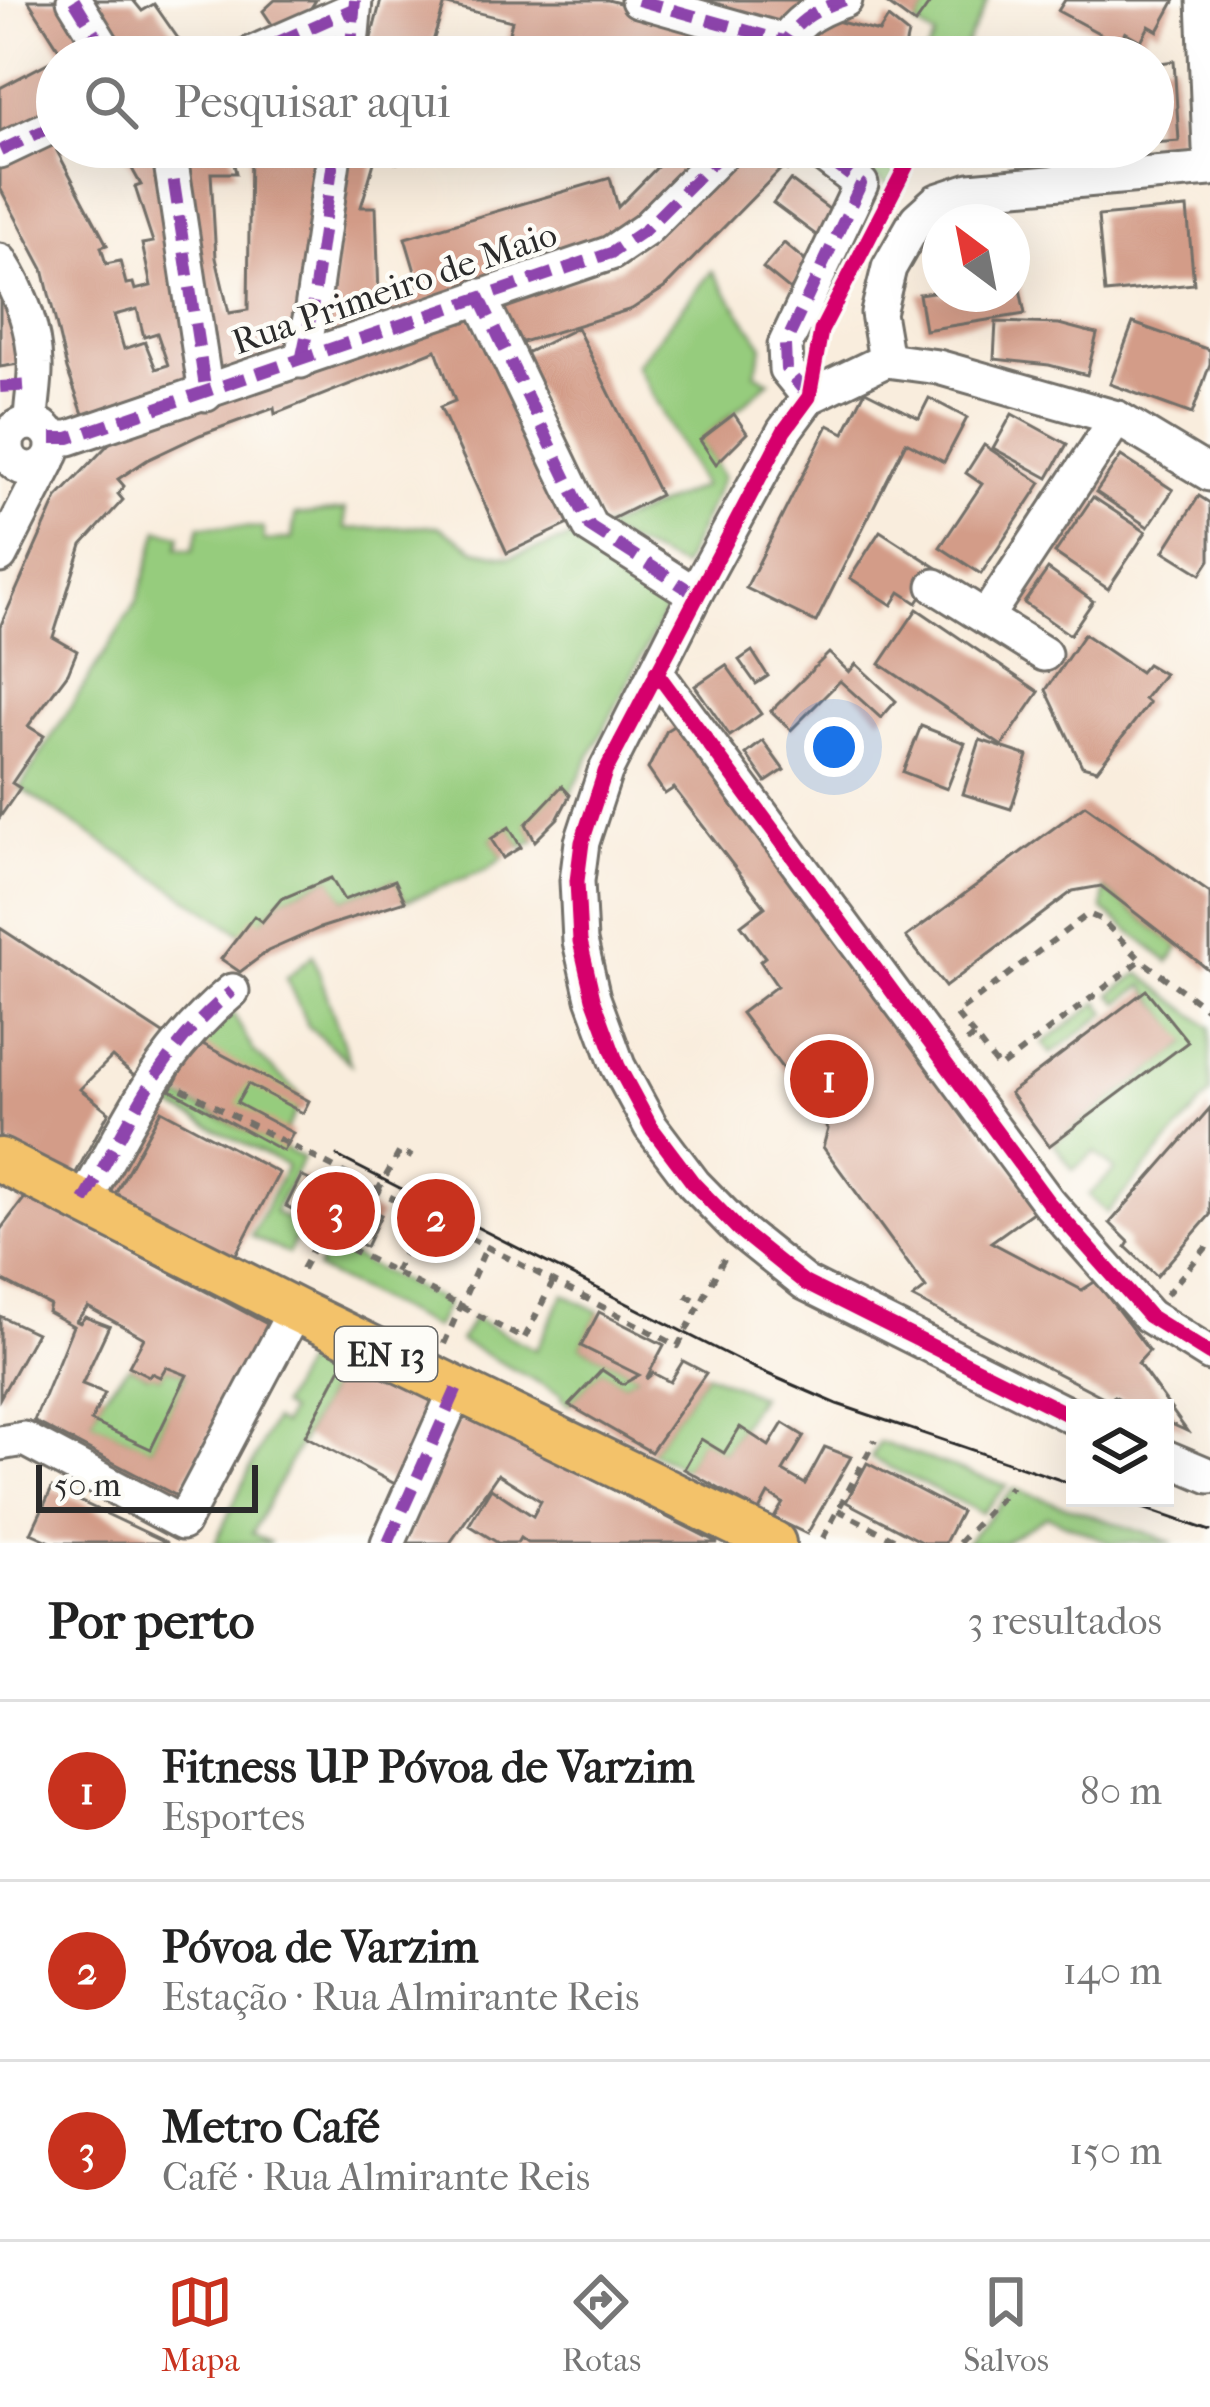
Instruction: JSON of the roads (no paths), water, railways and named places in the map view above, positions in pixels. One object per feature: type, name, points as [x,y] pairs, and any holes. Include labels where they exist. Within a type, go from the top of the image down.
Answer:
[{"type":"main road","name":"EN 13","points":[[0,1160],[84,1202],[298,1290],[457,1388],[774,1543]]},
{"type":"street","points":[[74,0],[96,36]]},
{"type":"street","points":[[638,0],[744,36]]},
{"type":"street","points":[[793,36],[813,13],[845,0]]},
{"type":"street","points":[[1204,0],[1210,148]]},
{"type":"street","points":[[288,36],[354,4]]},
{"type":"street","points":[[352,36],[354,4]]},
{"type":"street","points":[[0,151],[36,134]]},
{"type":"street","points":[[172,168],[206,394]]},
{"type":"street","points":[[301,362],[331,168]]},
{"type":"street","name":"Rua Primeiro de Maio","points":[[43,441],[69,438],[206,394],[611,253],[644,230],[707,168]]},
{"type":"street","points":[[809,397],[787,369],[785,345],[861,184],[840,168]]},
{"type":"street","points":[[886,360],[878,313],[889,268],[917,219],[937,201],[970,190],[1210,169]]},
{"type":"street","points":[[0,261],[20,294],[35,367],[15,386],[43,441],[35,469],[3,460]]},
{"type":"street","points":[[479,296],[590,527],[695,594]]},
{"type":"street","points":[[1066,1414],[805,1283],[739,1230],[694,1184],[618,1066],[593,998],[580,941],[577,881],[582,842],[605,772],[695,594],[784,430],[809,397],[886,360],[938,368],[1117,418],[1210,474]]},
{"type":"street","points":[[986,617],[1117,418]]},
{"type":"street","points":[[0,556],[43,441]]},
{"type":"street","points":[[935,586],[1044,654]]},
{"type":"street","points":[[656,672],[1048,1202],[1149,1316],[1210,1354]]},
{"type":"street","points":[[84,1202],[154,1074],[193,1023],[232,991]]},
{"type":"street","points":[[0,1443],[25,1439],[182,1523],[298,1290]]},
{"type":"street","points":[[388,1543],[457,1388]]},
{"type":"street","points":[[1174,1461],[1210,1476]]},
{"type":"tram line","points":[[337,1156],[754,1368],[837,1404],[1066,1482]]},
{"type":"tram line","points":[[1140,1507],[1210,1531]]},
{"type":"place","name":"Fitness UP Póvoa de Varzim","points":[[829,1079]]},
{"type":"place","name":"Metro Café","points":[[336,1211]]},
{"type":"place","name":"Póvoa de Varzim","points":[[436,1218]]}]
